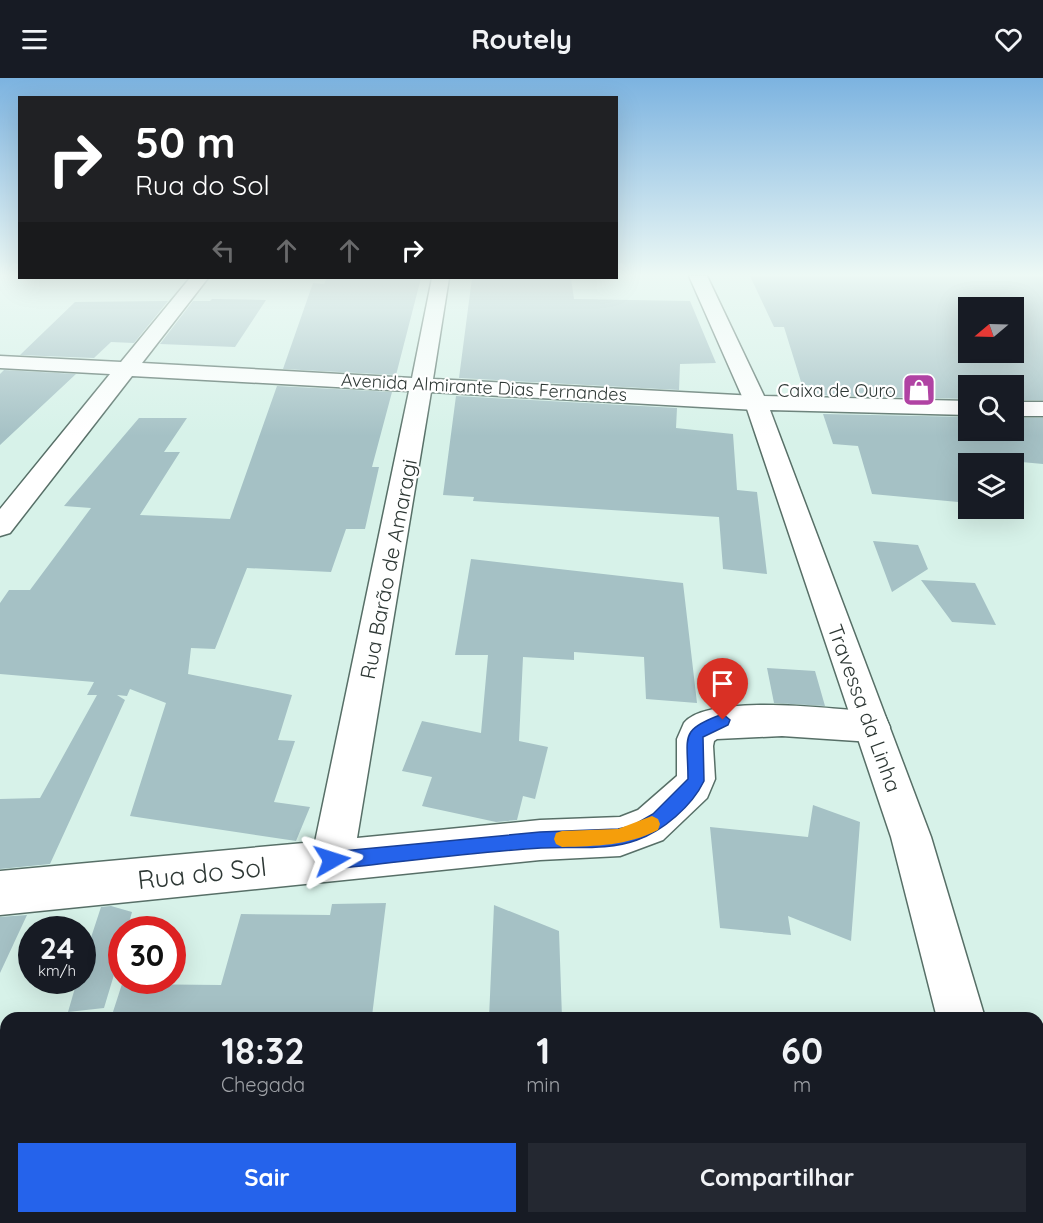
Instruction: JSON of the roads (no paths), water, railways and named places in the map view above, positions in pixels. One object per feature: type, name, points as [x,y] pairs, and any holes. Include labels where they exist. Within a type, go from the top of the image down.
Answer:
[{"type":"street","points":[[0,527],[157,329]]},
{"type":"street","name":"Rua Barão de Amaragi","points":[[332,860],[432,329]]},
{"type":"street","name":"Travessa da Linha","points":[[722,329],[756,403],[911,837],[959,1012]]},
{"type":"street","name":"Avenida Almirante Dias Fernandes","points":[[0,362],[756,403],[958,408]]},
{"type":"street","points":[[1024,409],[1043,409]]},
{"type":"street","name":"Rua do Sol","points":[[0,893],[540,840],[618,837],[634,833],[659,819],[685,795],[696,781],[696,735],[700,729],[711,724],[723,720],[786,721],[872,727]]},
{"type":"place","name":"Caixa de Ouro","points":[[919,390]]}]
